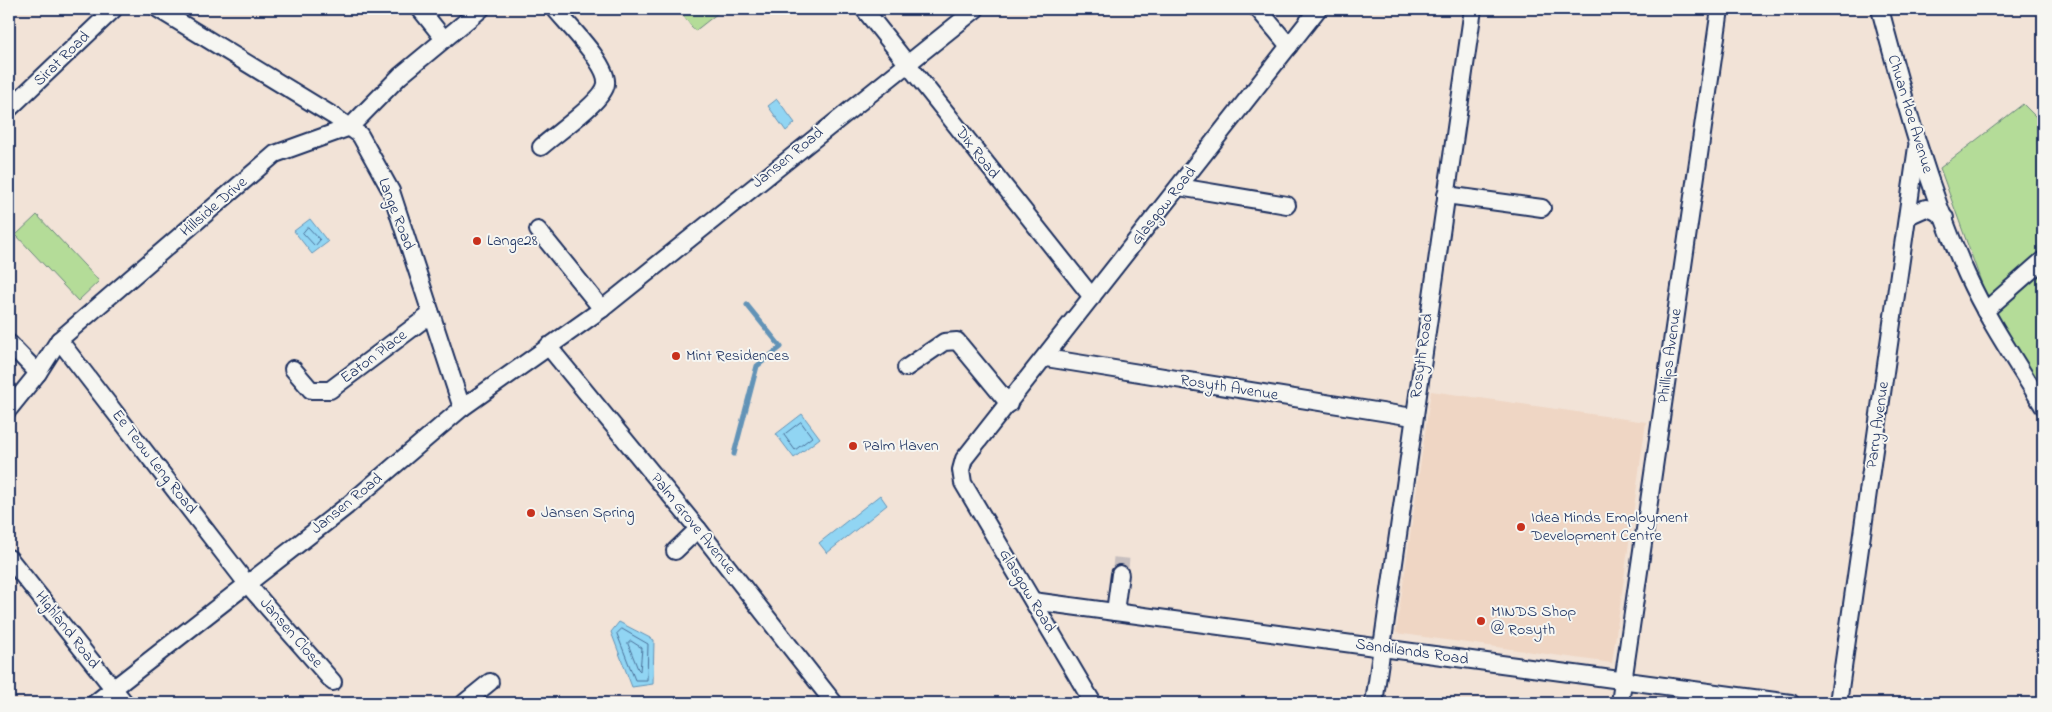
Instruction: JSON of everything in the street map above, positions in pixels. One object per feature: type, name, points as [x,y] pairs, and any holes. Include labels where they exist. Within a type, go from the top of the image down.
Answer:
[{"type":"street","name":"Sirat Road","points":[[9,110],[114,9]]},
{"type":"street","name":"Lange Road","points":[[158,9],[350,126],[360,135],[391,191],[462,408]]},
{"type":"street","points":[[420,9],[444,39]]},
{"type":"street","name":"Hillside Drive","points":[[9,409],[38,373],[59,340],[275,154],[350,126],[400,76],[481,9]]},
{"type":"street","points":[[541,147],[600,97],[606,84],[605,74],[600,63],[555,9]]},
{"type":"street","name":"Dix Road","points":[[864,9],[1092,296]]},
{"type":"street","name":"Jansen Road","points":[[95,703],[347,506],[462,408],[602,309],[906,63],[976,9]]},
{"type":"street","points":[[1258,9],[1289,46]]},
{"type":"street","name":"Glasgow Road","points":[[1093,703],[963,483],[961,470],[964,459],[1046,358],[1092,296],[1318,9]]},
{"type":"street","name":"Rosyth Road","points":[[1374,703],[1413,418],[1473,9]]},
{"type":"street","name":"Phillips Avenue","points":[[1620,703],[1720,9]]},
{"type":"street","name":"Chuan Hoe Avenue","points":[[1880,9],[1918,147],[1966,274],[1984,311],[2043,406]]},
{"type":"street","name":"Parry Avenue","points":[[1838,703],[1918,147]]},
{"type":"street","points":[[1179,187],[1287,205]]},
{"type":"street","points":[[1446,196],[1542,208]]},
{"type":"street","points":[[1908,216],[1926,208],[1935,210],[1945,218]]},
{"type":"street","points":[[538,230],[602,309]]},
{"type":"street","points":[[1984,311],[2043,260]]},
{"type":"street","name":"Eaton Place","points":[[293,368],[311,390],[330,390],[431,314]]},
{"type":"street","name":"Ee Teow Leng Road","points":[[59,340],[248,585]]},
{"type":"street","points":[[906,368],[944,342],[957,341],[1009,404]]},
{"type":"street","points":[[9,343],[38,373]]},
{"type":"street","name":"Palm Grove Avenue","points":[[548,346],[698,529],[834,703]]},
{"type":"street","name":"Rosyth Avenue","points":[[1046,358],[1413,418]]},
{"type":"street","points":[[675,551],[698,529]]},
{"type":"street","name":"Highland Road","points":[[9,558],[125,703]]},
{"type":"street","points":[[1115,612],[1120,574]]},
{"type":"street","name":"Jansen Close","points":[[248,585],[333,682]]},
{"type":"street","name":"Sandilands Road","points":[[1033,601],[1791,703]]},
{"type":"street","points":[[464,703],[490,682]]},
{"type":"shaded area","name":"Idea Minds Employment Development Centre","points":[[1431,391],[1646,422],[1612,663],[1396,633]]},
{"type":"green space","points":[[678,9],[723,9],[695,31]]},
{"type":"green space","points":[[2023,104],[2043,124],[2043,394],[1996,314],[1997,310],[1987,298],[1940,168]]},
{"type":"green space","points":[[37,215],[99,281],[78,301],[16,235]]},
{"type":"water","points":[[777,99],[795,123],[786,131],[768,106]]},
{"type":"water","points":[[310,219],[328,242],[312,254],[294,231]]},
{"type":"water","points":[[802,414],[820,438],[794,458],[776,434]]},
{"type":"water","points":[[880,495],[887,505],[827,553],[819,543]]},
{"type":"water","points":[[619,622],[654,640],[653,684],[632,687],[611,632]]},
{"type":"waterway","points":[[734,454],[757,366],[781,347],[747,305]]},
{"type":"tunnel","points":[[1120,574],[1122,552]]},
{"type":"place","name":"Lange28","points":[[477,241]]},
{"type":"place","name":"Mint Residences","points":[[676,356]]},
{"type":"place","name":"Palm Haven","points":[[853,446]]},
{"type":"place","name":"Jansen Spring","points":[[531,513]]},
{"type":"place","name":"Idea Minds Employment Development Centre","points":[[1521,527]]},
{"type":"place","name":"MINDS Shop @ Rosyth","points":[[1481,621]]}]
